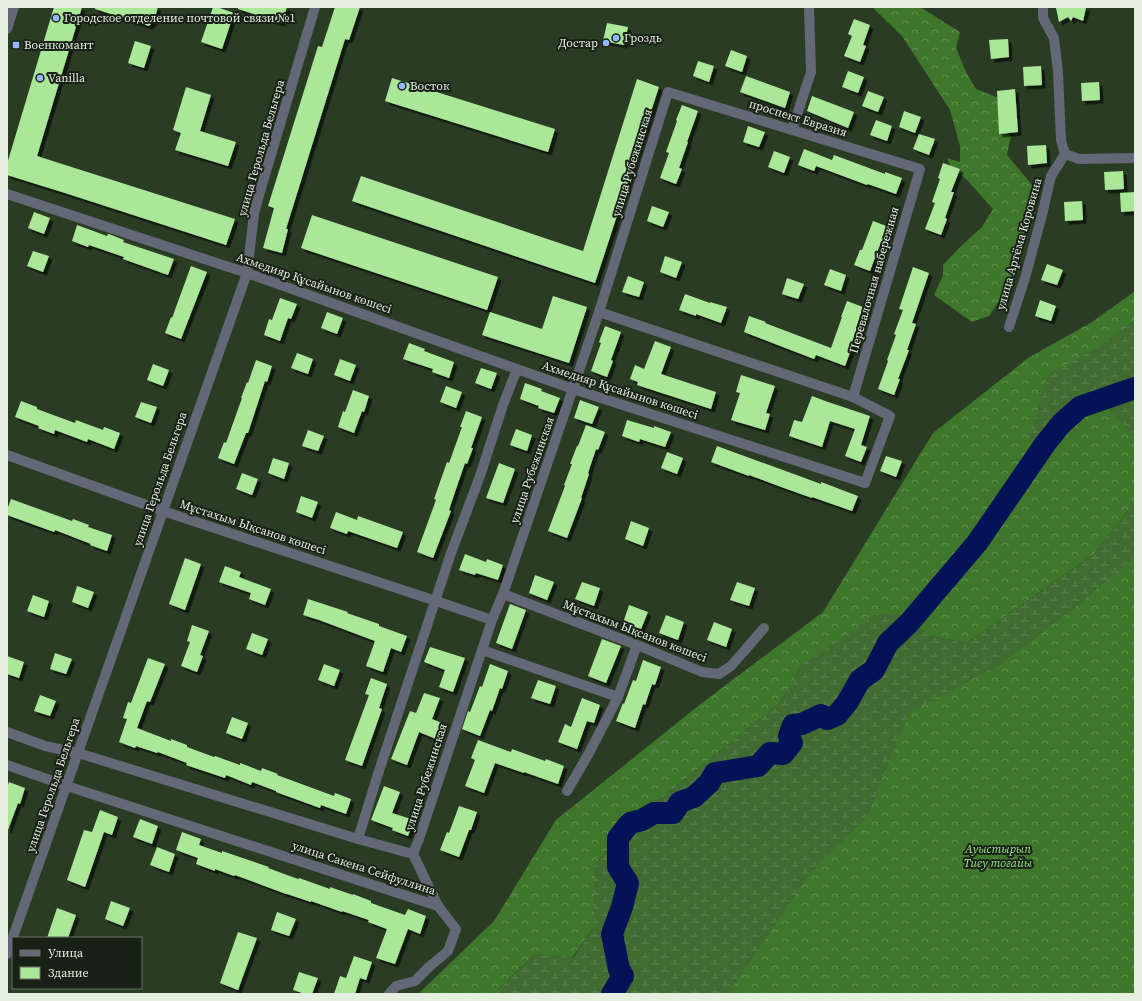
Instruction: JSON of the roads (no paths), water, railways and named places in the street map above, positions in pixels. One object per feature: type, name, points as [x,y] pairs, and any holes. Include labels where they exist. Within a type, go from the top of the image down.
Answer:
[{"type":"street","points":[[9,24],[16,7]]},
{"type":"street","name":"улица Герольда Бельгера","points":[[13,937],[246,273],[254,214],[315,7]]},
{"type":"street","points":[[792,130],[811,72],[808,7]]},
{"type":"street","points":[[1043,7],[1043,18],[1054,38],[1058,72],[1061,140],[1065,154],[1079,159],[1135,158]]},
{"type":"street","name":"проспект Евразия","points":[[668,92],[920,169]]},
{"type":"street","name":"улица Рубежинская","points":[[413,854],[492,620],[503,594],[574,389],[668,92]]},
{"type":"street","name":"улица Артёма Коровина","points":[[1009,327],[1025,278],[1051,176],[1065,154]]},
{"type":"street","name":"Перевалочная набережная","points":[[853,398],[920,169]]},
{"type":"street","name":"Ахмедияр Құсайынов көшесі","points":[[7,194],[246,273],[574,389],[865,483],[890,416],[853,398],[599,312]]},
{"type":"street","points":[[358,840],[377,777],[451,553],[480,476],[517,369]]},
{"type":"street","name":"Мұстахым Ықсанов көшесі","points":[[7,456],[163,511],[492,620]]},
{"type":"street","name":"Мұстахым Ықсанов көшесі","points":[[503,594],[702,672],[719,674],[731,666],[764,628]]},
{"type":"street","points":[[567,791],[589,753],[618,697],[637,646]]},
{"type":"street","points":[[482,650],[618,697]]},
{"type":"street","name":"улица Сакена Сейфуллина","points":[[7,732],[45,746],[78,753],[358,840],[413,854],[438,906]]},
{"type":"street","name":"улица Сакена Сейфуллина","points":[[7,765],[67,786],[438,906]]},
{"type":"street","points":[[389,994],[396,986],[415,981],[448,951],[456,928],[438,906]]},
{"type":"street","name":"улица Герольда Бельгера","points":[[7,954],[12,940]]},
{"type":"waterway","points":[[612,994],[623,976],[619,969],[612,934],[622,907],[628,883],[618,867],[618,838],[630,823],[642,820],[654,813],[673,813],[680,802],[694,797],[709,783],[715,773],[758,766],[770,753],[783,754],[792,743],[789,736],[793,725],[802,724],[821,715],[827,719],[837,715],[847,703],[860,680],[874,670],[888,643],[909,623],[977,543],[1045,444],[1061,424],[1080,407],[1135,388]]},
{"type":"place","name":"Городское отделение почтовой связи №1","points":[[56,18]]},
{"type":"place","name":"Гроздь","points":[[616,38]]},
{"type":"place","name":"Достар","points":[[606,43]]},
{"type":"place","name":"Военкомант","points":[[16,45]]},
{"type":"place","name":"Vanilla","points":[[40,78]]},
{"type":"place","name":"Восток","points":[[402,86]]},
{"type":"park label","name":"Ауыстырып Тиеу тоғайы","points":[[998,856]]}]
